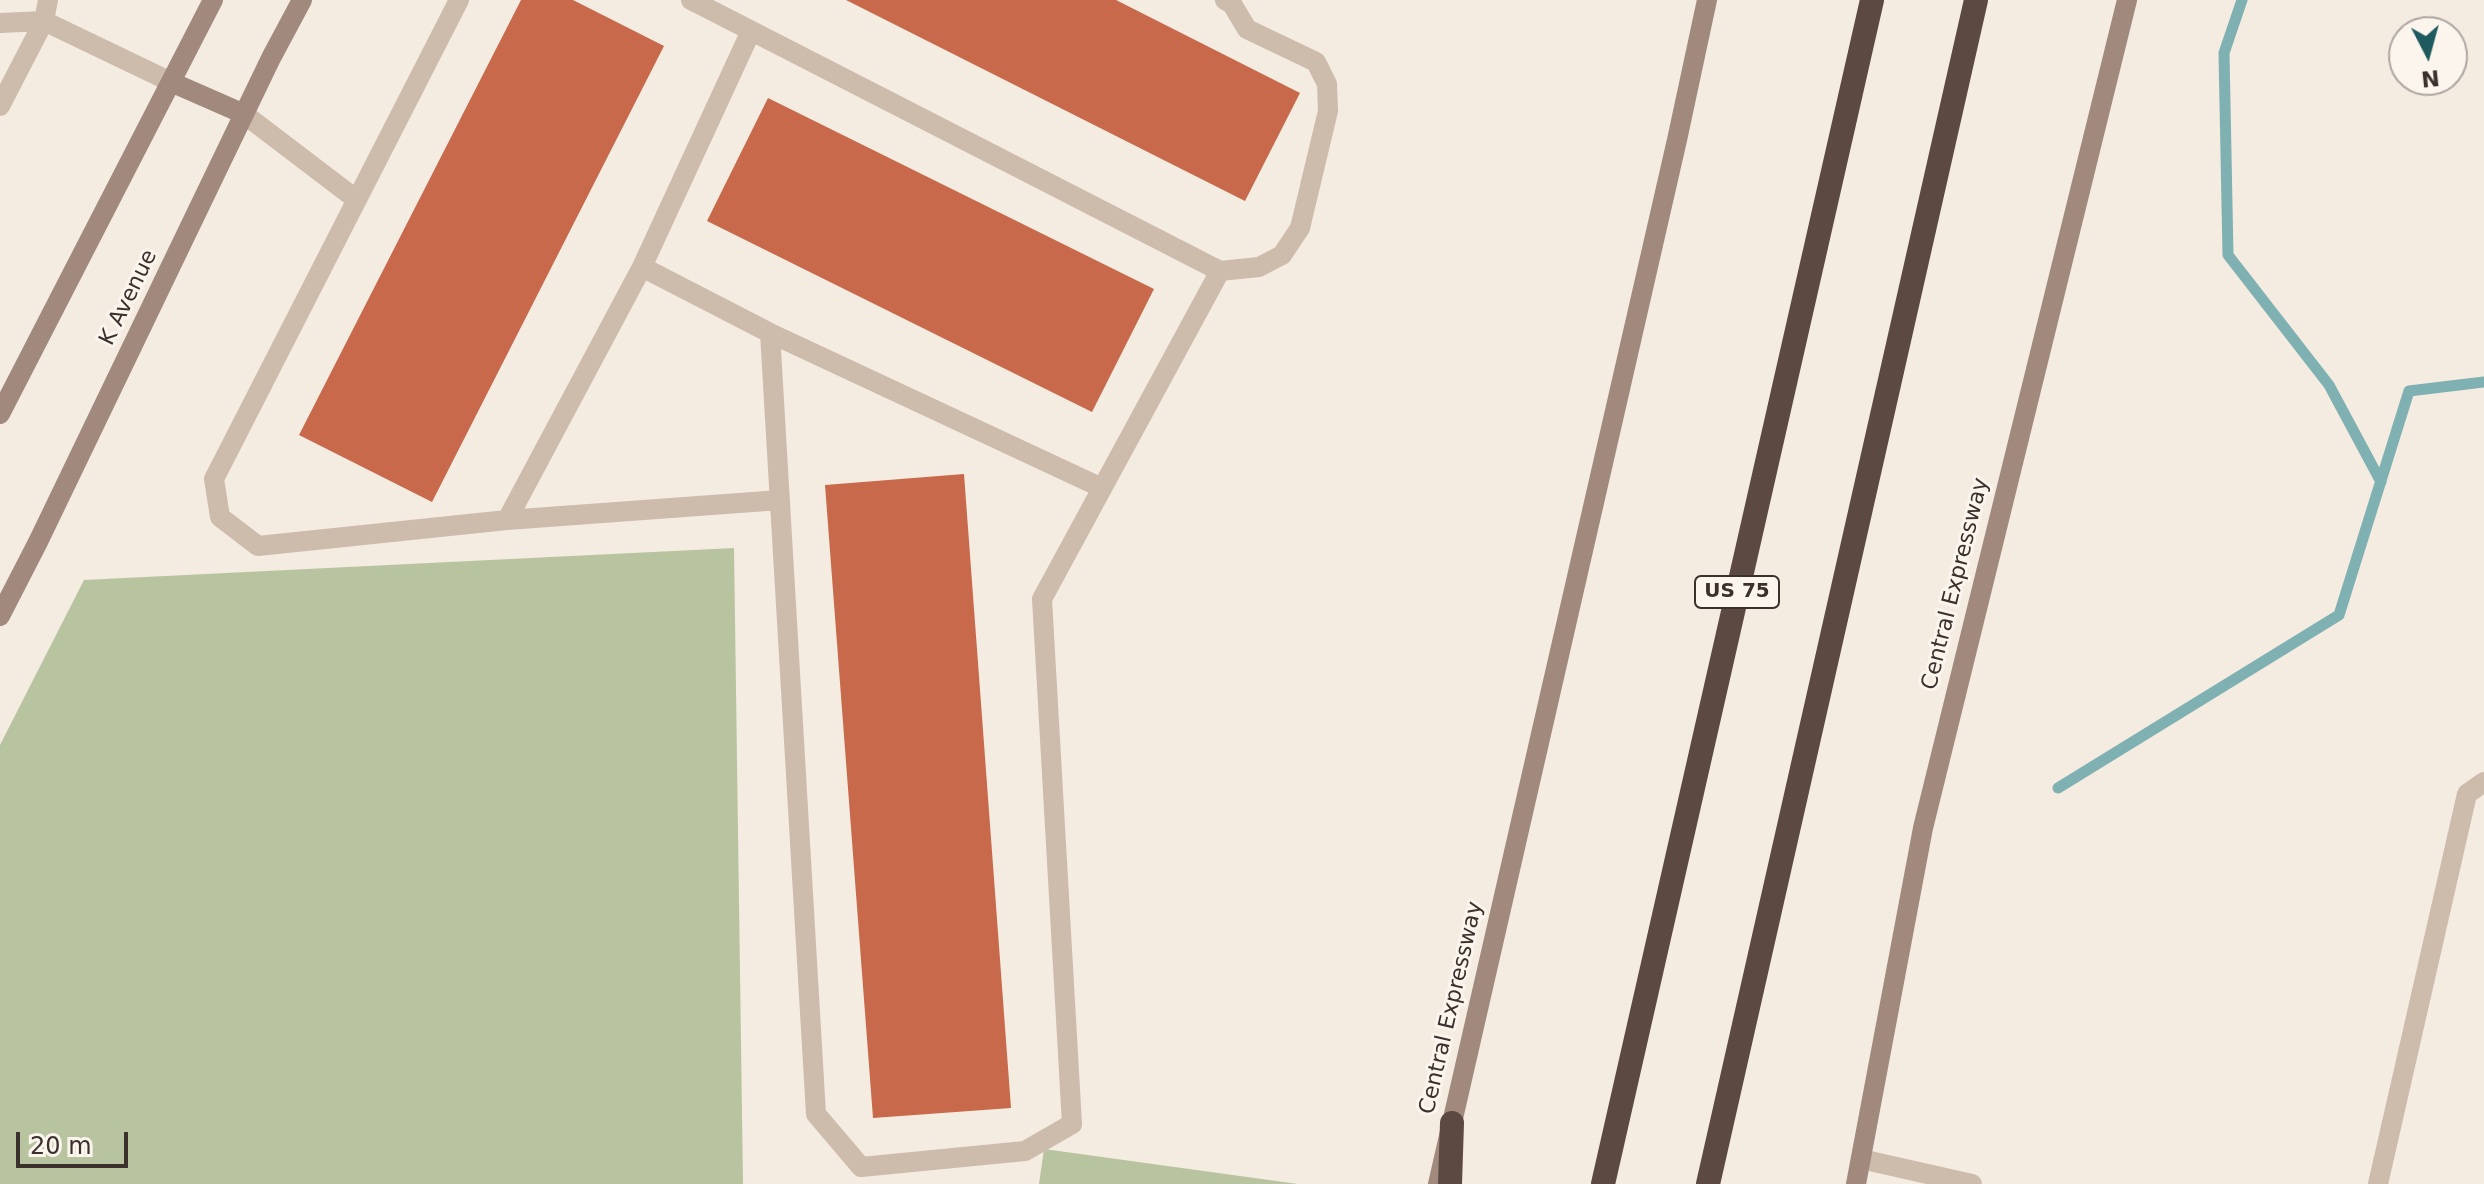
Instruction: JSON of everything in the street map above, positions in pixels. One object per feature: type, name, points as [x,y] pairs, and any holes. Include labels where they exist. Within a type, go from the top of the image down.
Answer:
[{"type":"highway","name":"US 75","points":[[1603,1184],[1872,0]]},
{"type":"highway","points":[[1708,1184],[1976,0]]},
{"type":"highway","points":[[1450,1184],[1452,1123]]},
{"type":"main road","points":[[0,414],[213,0]]},
{"type":"main road","name":"K Avenue","points":[[0,616],[302,0]]},
{"type":"main road","name":"Central Expressway","points":[[1438,1184],[1707,0]]},
{"type":"main road","name":"Central Expressway","points":[[1856,1184],[1923,828],[2116,56],[2127,0]]},
{"type":"main road","points":[[2116,56],[2140,0]]},
{"type":"main road","points":[[171,82],[244,114]]},
{"type":"lane","points":[[0,106],[44,21],[48,0]]},
{"type":"lane","points":[[459,0],[214,479],[220,517],[258,546],[507,520],[780,500]]},
{"type":"lane","points":[[698,2],[1220,271],[1259,267],[1282,255],[1300,228],[1328,111],[1327,84],[1316,62],[1247,29],[1232,4],[1225,0]]},
{"type":"lane","points":[[0,23],[44,21],[171,82]]},
{"type":"lane","points":[[507,520],[642,267],[751,31]]},
{"type":"lane","points":[[244,114],[357,200]]},
{"type":"lane","points":[[642,267],[770,333],[1102,488]]},
{"type":"lane","points":[[770,333],[816,1114],[861,1167],[1025,1151],[1072,1124],[1042,599],[1220,271]]},
{"type":"lane","points":[[2378,1184],[2467,794],[2484,782]]},
{"type":"lane","points":[[1861,1159],[1972,1184]]},
{"type":"green space","points":[[734,548],[743,1184],[0,1184],[0,745],[84,580]]},
{"type":"green space","points":[[1044,1149],[1298,1184],[1039,1184]]},
{"type":"building","points":[[521,0],[573,0],[664,46],[432,502],[299,435]]},
{"type":"building","points":[[846,0],[1116,0],[1300,93],[1245,201]]},
{"type":"building","points":[[768,98],[1154,289],[1092,412],[707,221]]},
{"type":"building","points":[[964,474],[1011,1108],[873,1118],[825,485]]},
{"type":"waterway","points":[[2242,0],[2224,53],[2228,255],[2329,385],[2381,482]]},
{"type":"waterway","points":[[2058,788],[2339,615],[2409,391],[2484,382]]}]
